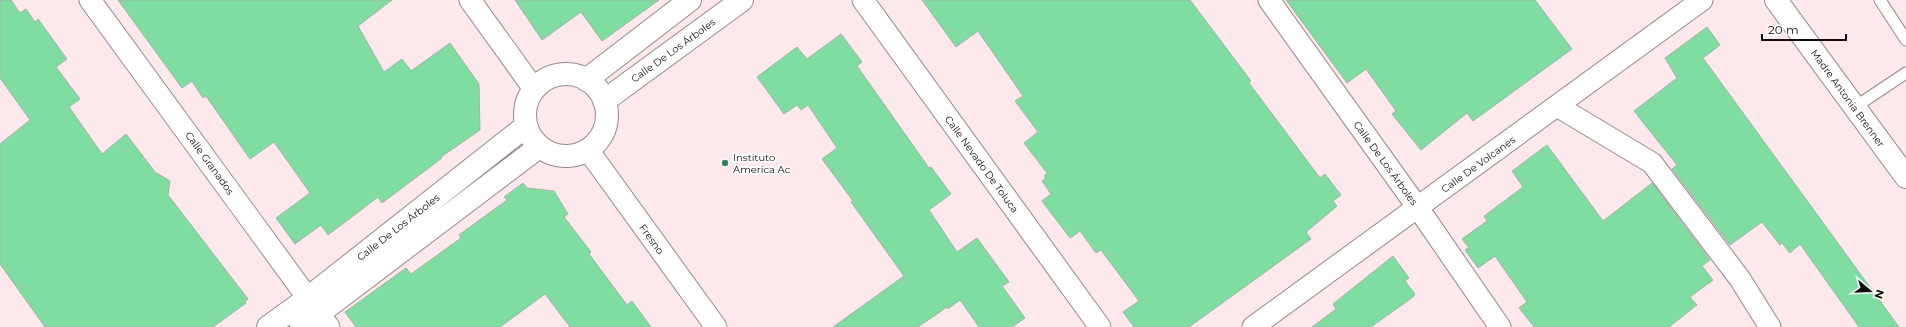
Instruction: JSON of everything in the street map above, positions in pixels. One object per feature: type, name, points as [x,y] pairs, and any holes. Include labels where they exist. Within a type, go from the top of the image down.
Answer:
[{"type":"street","name":"Calle Granados","points":[[90,0],[319,313]]},
{"type":"street","points":[[470,0],[534,89]]},
{"type":"street","points":[[586,80],[690,0]]},
{"type":"street","name":"Calle De Los Árboles","points":[[604,101],[742,0]]},
{"type":"street","name":"Calle Nevado De Toluca","points":[[863,0],[1100,327]]},
{"type":"street","name":"Calle De Los Árboles","points":[[1269,0],[1418,208],[1500,327]]},
{"type":"street","name":"Calle De Volcanes","points":[[1253,327],[1702,0]]},
{"type":"street","name":"Madre Antonia Brenner","points":[[1776,0],[1906,177]]},
{"type":"street","points":[[558,75],[573,75],[586,80],[597,89],[604,101],[607,115],[605,129],[597,142],[588,150],[576,155],[563,156],[550,154],[540,147],[531,137],[526,126],[525,113],[528,100],[534,89],[545,80],[558,75]]},
{"type":"street","points":[[1557,106],[1652,163],[1740,279],[1770,327]]},
{"type":"street","name":"Calle De Los Árboles","points":[[268,327],[319,313],[526,126]]},
{"type":"street","name":"Calle De Los Árboles","points":[[301,327],[540,147]]},
{"type":"street","name":"Fresno","points":[[588,150],[716,327]]},
{"type":"lane","points":[[1880,0],[1906,40]]},
{"type":"lane","points":[[1855,107],[1906,73]]},
{"type":"building","points":[[0,0],[11,0],[20,13],[26,9],[35,22],[38,19],[67,59],[56,67],[80,99],[69,107],[102,154],[126,134],[155,172],[170,181],[168,195],[248,299],[245,301],[246,303],[213,327],[45,327],[0,264],[0,144],[30,120],[0,78]]},
{"type":"building","points":[[118,0],[392,0],[358,26],[384,72],[402,59],[411,71],[450,43],[479,84],[480,130],[441,157],[442,158],[382,203],[378,197],[328,235],[321,225],[295,244],[276,218],[310,193],[274,142],[250,159],[206,96],[203,98],[192,81],[182,88]]},
{"type":"building","points":[[515,0],[659,0],[602,41],[581,12],[542,40]]},
{"type":"building","points":[[922,0],[1190,0],[1251,81],[1249,83],[1320,178],[1325,174],[1341,195],[1333,201],[1337,206],[1306,232],[1311,239],[1189,327],[1134,327],[1123,312],[1139,301],[1101,250],[1096,253],[1080,231],[1070,238],[1042,201],[1051,194],[1042,181],[1046,178],[1044,176],[1047,173],[1024,143],[1038,132],[1015,101],[1023,96],[978,31],[956,47]]},
{"type":"building","points":[[1286,0],[1535,0],[1572,49],[1473,121],[1467,113],[1421,150],[1392,114],[1396,111],[1366,69],[1347,83]]},
{"type":"building","points":[[1707,27],[1720,45],[1703,58],[1899,327],[1859,327],[1800,244],[1790,253],[1782,243],[1780,245],[1762,222],[1730,245],[1672,169],[1677,165],[1634,111],[1677,78],[1665,58]]},
{"type":"building","points":[[841,34],[862,62],[857,66],[929,168],[931,167],[951,194],[929,210],[957,252],[977,238],[1009,282],[1002,286],[1025,318],[1012,327],[979,327],[960,300],[918,327],[833,327],[904,276],[851,202],[853,201],[822,159],[837,148],[808,105],[801,110],[797,105],[784,114],[757,77],[797,47],[807,59]]},
{"type":"building","points":[[1547,145],[1603,221],[1652,183],[1710,260],[1702,266],[1713,280],[1690,297],[1697,305],[1669,327],[1534,327],[1519,308],[1527,302],[1495,256],[1478,268],[1465,250],[1469,248],[1462,239],[1487,221],[1484,216],[1523,187],[1512,171]]},
{"type":"building","points":[[523,183],[527,188],[554,191],[568,214],[564,217],[591,252],[589,254],[627,305],[632,301],[651,327],[570,327],[545,294],[500,327],[356,327],[345,312],[406,268],[411,274],[461,238],[459,235],[507,200],[504,197]]},
{"type":"building","points":[[1393,256],[1409,278],[1405,281],[1415,294],[1413,297],[1371,327],[1312,327],[1336,309],[1333,304]]},
{"type":"place","name":"Instituto America Ac","points":[[725,163]]}]
